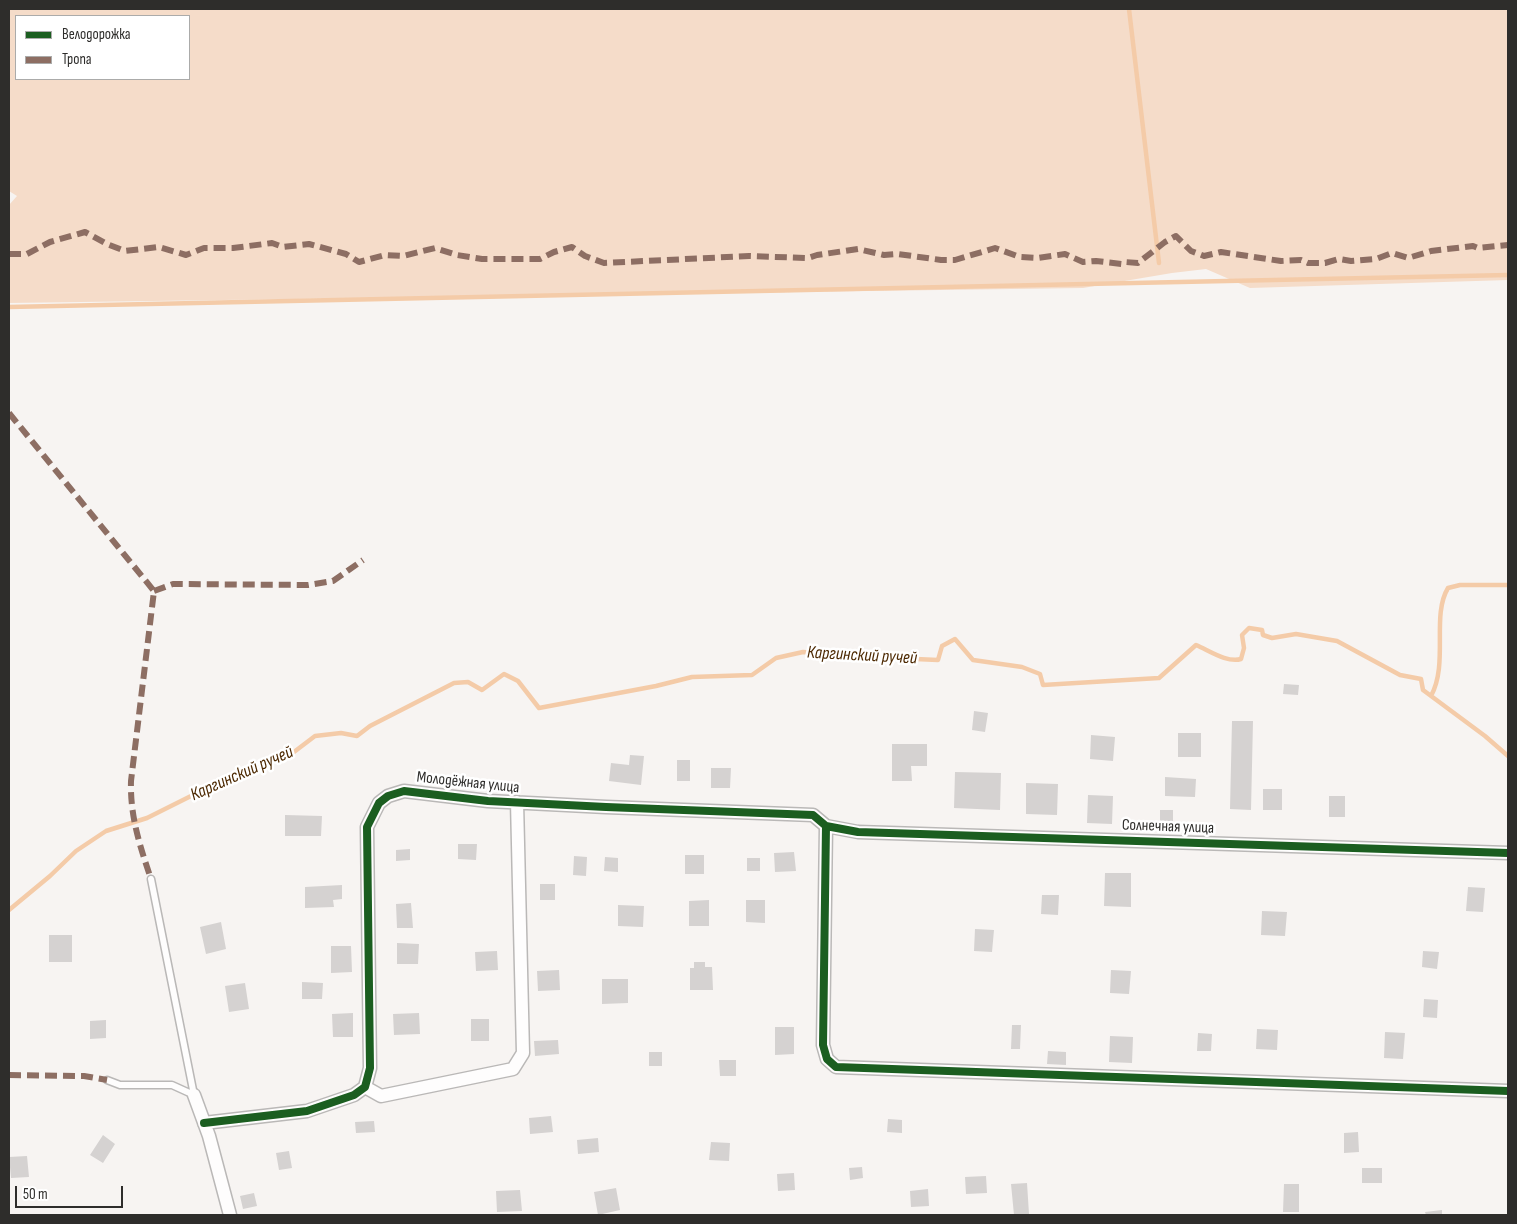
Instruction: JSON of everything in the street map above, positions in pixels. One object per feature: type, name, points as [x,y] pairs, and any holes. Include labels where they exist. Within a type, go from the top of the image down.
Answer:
[{"type":"street","name":"Молодёжная улица","points":[[365,1087],[370,1068],[367,827],[379,803],[388,796],[404,791],[488,801],[814,815],[826,826]]},
{"type":"street","points":[[204,1122],[308,1111],[354,1096],[365,1087],[381,1096],[513,1069],[523,1053],[517,802]]},
{"type":"street","points":[[826,826],[823,1045],[827,1059],[836,1067],[1508,1091]]},
{"type":"street","name":"Солнечная улица","points":[[826,826],[858,832],[1508,854]]},
{"type":"street","points":[[194,1095],[204,1122],[230,1215]]},
{"type":"lane","points":[[151,879],[194,1095]]},
{"type":"lane","points":[[107,1080],[120,1085],[172,1085],[194,1095]]},
{"type":"shaded area","points":[[9,9],[1508,9],[1508,280],[1250,288],[1206,269],[1083,288],[9,303],[9,205],[17,196],[9,191]]},
{"type":"building","points":[[1284,684],[1299,685],[1298,695],[1283,694]]},
{"type":"building","points":[[974,711],[988,713],[985,732],[972,730]]},
{"type":"building","points":[[1232,721],[1253,721],[1251,810],[1230,809]]},
{"type":"building","points":[[1178,733],[1201,733],[1201,757],[1178,757]]},
{"type":"building","points":[[1091,735],[1115,737],[1113,761],[1090,759]]},
{"type":"building","points":[[892,744],[927,744],[927,766],[911,766],[912,781],[892,781]]},
{"type":"building","points":[[630,755],[644,756],[641,785],[609,781],[611,763],[629,765]]},
{"type":"building","points":[[677,760],[690,760],[690,781],[677,781]]},
{"type":"building","points":[[711,768],[731,768],[730,788],[711,788]]},
{"type":"building","points":[[955,772],[1001,773],[1000,810],[954,808]]},
{"type":"building","points":[[1165,777],[1196,779],[1195,797],[1165,796]]},
{"type":"building","points":[[1026,783],[1058,784],[1057,815],[1026,814]]},
{"type":"building","points":[[1263,789],[1282,789],[1282,810],[1263,810]]},
{"type":"building","points":[[1088,795],[1113,796],[1112,824],[1087,823]]},
{"type":"building","points":[[1329,796],[1345,796],[1345,817],[1329,817]]},
{"type":"building","points":[[1160,810],[1173,810],[1173,831],[1160,831]]},
{"type":"building","points":[[285,815],[322,816],[321,836],[285,836]]},
{"type":"building","points":[[458,844],[477,844],[476,860],[458,859]]},
{"type":"building","points":[[410,849],[410,860],[396,861],[396,850]]},
{"type":"building","points":[[794,852],[796,871],[775,872],[774,853]]},
{"type":"building","points":[[685,855],[704,855],[704,874],[685,874]]},
{"type":"building","points":[[574,856],[587,857],[586,876],[573,875]]},
{"type":"building","points":[[605,857],[618,858],[618,872],[604,871]]},
{"type":"building","points":[[747,858],[760,858],[760,871],[747,871]]},
{"type":"building","points":[[1105,873],[1131,873],[1131,907],[1104,906]]},
{"type":"building","points":[[540,884],[555,884],[555,900],[540,900]]},
{"type":"building","points":[[342,885],[342,899],[333,900],[334,907],[305,908],[305,887]]},
{"type":"building","points":[[1468,887],[1485,888],[1483,912],[1466,911]]},
{"type":"building","points":[[1042,895],[1059,895],[1058,915],[1041,914]]},
{"type":"building","points":[[709,900],[709,926],[689,926],[689,901]]},
{"type":"building","points":[[746,900],[765,900],[765,923],[746,922]]},
{"type":"building","points":[[411,903],[413,928],[397,928],[396,904]]},
{"type":"building","points":[[618,905],[644,906],[643,927],[618,926]]},
{"type":"building","points":[[1262,911],[1287,912],[1285,936],[1261,935]]},
{"type":"building","points":[[221,922],[226,949],[206,954],[200,927]]},
{"type":"building","points":[[975,929],[994,930],[992,952],[974,951]]},
{"type":"building","points":[[49,935],[72,935],[72,962],[49,962]]},
{"type":"building","points":[[397,943],[419,944],[418,964],[397,964]]},
{"type":"building","points":[[331,946],[351,946],[352,972],[331,973]]},
{"type":"building","points":[[497,951],[498,970],[476,971],[475,952]]},
{"type":"building","points":[[1423,951],[1439,952],[1437,969],[1422,967]]},
{"type":"building","points":[[694,962],[705,962],[705,967],[712,967],[713,990],[690,990],[690,968],[694,968]]},
{"type":"building","points":[[559,970],[560,990],[538,991],[537,971]]},
{"type":"building","points":[[1111,970],[1131,971],[1129,994],[1110,993]]},
{"type":"building","points":[[602,979],[628,979],[628,1003],[602,1004]]},
{"type":"building","points":[[302,982],[323,983],[322,999],[302,999]]},
{"type":"building","points":[[245,983],[249,1009],[229,1012],[225,986]]},
{"type":"building","points":[[1424,999],[1438,1000],[1437,1018],[1423,1017]]},
{"type":"building","points":[[353,1013],[353,1037],[333,1037],[332,1014]]},
{"type":"building","points":[[419,1013],[420,1034],[394,1035],[393,1014]]},
{"type":"building","points":[[471,1019],[489,1019],[489,1041],[471,1041]]},
{"type":"building","points":[[106,1020],[106,1038],[90,1039],[90,1021]]},
{"type":"building","points":[[1012,1025],[1021,1025],[1020,1049],[1011,1049]]},
{"type":"building","points":[[775,1027],[794,1027],[794,1054],[775,1055]]},
{"type":"building","points":[[1257,1029],[1278,1030],[1277,1050],[1256,1049]]},
{"type":"building","points":[[1385,1032],[1405,1033],[1403,1059],[1384,1058]]},
{"type":"building","points":[[1198,1033],[1212,1034],[1211,1051],[1197,1051]]},
{"type":"building","points":[[1110,1036],[1133,1037],[1132,1063],[1109,1062]]},
{"type":"building","points":[[558,1040],[559,1054],[535,1056],[534,1041]]},
{"type":"building","points":[[1048,1051],[1066,1052],[1066,1065],[1047,1064]]},
{"type":"building","points":[[649,1052],[662,1052],[662,1066],[649,1066]]},
{"type":"building","points":[[719,1060],[736,1060],[736,1076],[720,1076]]},
{"type":"building","points":[[551,1116],[553,1132],[530,1134],[529,1118]]},
{"type":"building","points":[[888,1119],[902,1120],[902,1133],[887,1132]]},
{"type":"building","points":[[374,1121],[375,1132],[356,1133],[355,1122]]},
{"type":"building","points":[[1358,1132],[1359,1152],[1344,1153],[1344,1133]]},
{"type":"building","points":[[103,1135],[115,1144],[103,1163],[90,1155]]},
{"type":"building","points":[[598,1138],[599,1152],[578,1154],[577,1140]]},
{"type":"building","points":[[711,1142],[730,1143],[729,1161],[709,1160]]},
{"type":"building","points":[[289,1151],[292,1168],[279,1170],[276,1153]]},
{"type":"building","points":[[27,1156],[29,1177],[11,1178],[9,1157]]},
{"type":"building","points":[[862,1167],[863,1178],[850,1180],[849,1168]]},
{"type":"building","points":[[1362,1168],[1382,1168],[1382,1183],[1362,1183]]},
{"type":"building","points":[[794,1173],[795,1190],[778,1191],[777,1174]]},
{"type":"building","points":[[986,1176],[987,1193],[966,1194],[965,1177]]},
{"type":"building","points":[[1027,1183],[1029,1214],[1014,1215],[1011,1184]]},
{"type":"building","points":[[1284,1184],[1299,1184],[1299,1212],[1283,1212]]},
{"type":"building","points":[[616,1188],[620,1210],[598,1215],[594,1192]]},
{"type":"building","points":[[928,1189],[929,1206],[911,1207],[910,1191]]},
{"type":"building","points":[[520,1190],[522,1211],[497,1212],[496,1191]]},
{"type":"building","points":[[254,1193],[257,1206],[243,1209],[240,1196]]},
{"type":"building","points":[[1442,1210],[1442,1215],[1426,1215],[1425,1212]]},
{"type":"waterway","points":[[1129,9],[1159,263]]},
{"type":"waterway","points":[[9,307],[1508,275]]},
{"type":"waterway","points":[[1431,696],[1439,669],[1441,612],[1443,599],[1448,588],[1460,585],[1508,585]]},
{"type":"waterway","name":"Каргинский ручей","points":[[9,910],[50,876],[76,851],[106,831],[147,818],[211,786],[290,755],[315,736],[341,733],[357,736],[370,726],[454,683],[468,682],[482,690],[504,674],[518,681],[539,708],[656,686],[692,677],[752,675],[776,658],[803,652],[938,660],[942,646],[955,639],[973,660],[1022,667],[1040,674],[1043,685],[1159,678],[1196,645],[1224,658],[1241,659],[1244,648],[1242,635],[1249,628],[1262,630],[1263,635],[1272,638],[1296,634],[1337,641],[1400,675],[1421,679],[1423,690],[1485,736],[1508,756]]},
{"type":"marked path","points":[[9,254],[27,254],[50,242],[85,232],[125,251],[159,247],[186,255],[204,248],[233,248],[272,243],[283,247],[309,244],[346,254],[359,262],[385,255],[403,256],[435,248],[457,255],[482,259],[540,259],[554,252],[572,247],[585,256],[604,263],[749,256],[808,258],[858,249],[884,255],[898,254],[955,260],[995,248],[1020,257],[1037,258],[1065,254],[1083,262],[1096,261],[1122,264],[1125,262],[1138,263],[1176,236],[1191,251],[1204,256],[1221,252],[1281,261],[1301,260],[1308,263],[1325,263],[1339,259],[1351,261],[1376,259],[1392,253],[1408,258],[1431,251],[1473,246],[1478,248],[1508,245]]},
{"type":"marked path","points":[[9,413],[154,591],[131,781],[134,819],[151,879]]},
{"type":"marked path","points":[[154,591],[173,584],[308,585],[333,581],[363,560]]},
{"type":"marked path","points":[[9,1075],[84,1076],[107,1080]]},
{"type":"cycle path","points":[[204,1123],[307,1111],[354,1095],[365,1087],[370,1068],[367,827],[379,803],[388,796],[404,791],[488,801],[813,815],[826,826]]},
{"type":"cycle path","points":[[826,826],[823,1045],[827,1059],[836,1067],[1508,1091]]},
{"type":"cycle path","points":[[826,826],[858,832],[1508,853]]}]
